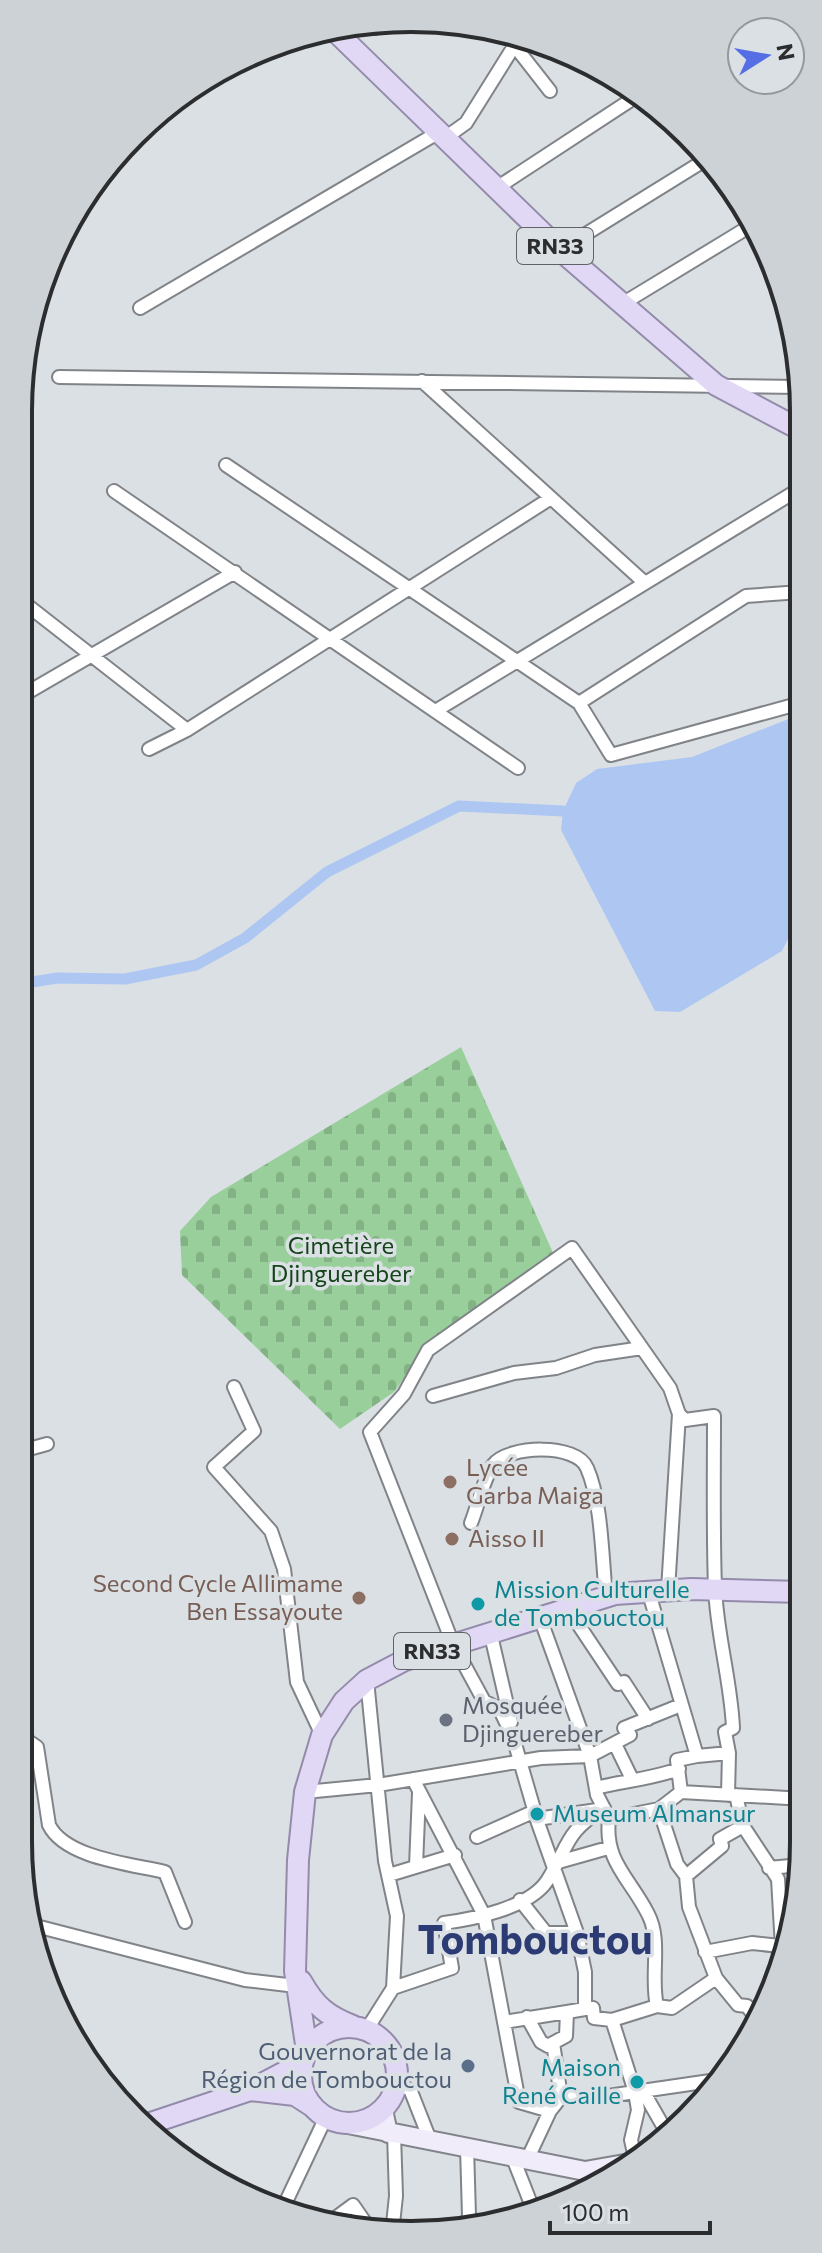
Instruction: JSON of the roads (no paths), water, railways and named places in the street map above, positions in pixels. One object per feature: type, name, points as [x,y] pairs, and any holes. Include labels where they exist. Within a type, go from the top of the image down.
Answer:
[{"type":"main road","name":"RN33","points":[[342,38],[495,189],[622,304],[716,385],[790,424]]},
{"type":"main road","name":"RN33","points":[[304,2057],[295,1978],[298,1860],[305,1792],[322,1735],[344,1701],[367,1680],[405,1660],[566,1606],[606,1596],[658,1590],[790,1592]]},
{"type":"main road","points":[[250,2090],[295,2095],[327,2115],[371,2118],[383,2110],[397,2086],[395,2058],[379,2036],[330,2017],[313,2003],[295,1978]]},
{"type":"main road","points":[[155,2122],[250,2090],[304,2057],[326,2032],[360,2028]]},
{"type":"main road","points":[[304,2057],[304,2093],[327,2115]]},
{"type":"street","points":[[140,308],[466,123],[513,46]]},
{"type":"street","points":[[523,49],[550,91]]},
{"type":"street","points":[[495,189],[629,101]]},
{"type":"street","points":[[560,250],[699,164]]},
{"type":"street","points":[[622,304],[744,230]]},
{"type":"street","points":[[59,377],[789,387]]},
{"type":"street","points":[[422,381],[645,583]]},
{"type":"street","points":[[226,465],[579,703],[611,755],[790,706]]},
{"type":"street","points":[[114,491],[518,768]]},
{"type":"street","points":[[437,710],[790,495]]},
{"type":"street","points":[[149,749],[187,730],[551,498]]},
{"type":"street","points":[[32,689],[235,572]]},
{"type":"street","points":[[579,703],[746,596],[790,593]]},
{"type":"street","points":[[32,609],[187,730]]},
{"type":"street","points":[[520,1756],[500,1710],[484,1701],[453,1644],[370,1432],[384,1412],[404,1394],[428,1350],[572,1248],[670,1388],[679,1414],[658,1590],[681,1705],[697,1756]]},
{"type":"street","points":[[433,1396],[514,1373],[556,1368],[595,1355],[642,1348]]},
{"type":"street","points":[[234,1387],[254,1431],[214,1467],[271,1531],[284,1569],[297,1682],[322,1735]]},
{"type":"street","points":[[679,1414],[685,1420],[714,1416],[715,1589],[719,1631],[734,1699],[733,1728],[725,1732],[732,1795],[743,1826],[778,1879],[783,1918]]},
{"type":"street","points":[[32,1448],[47,1444]]},
{"type":"street","points":[[471,1523],[494,1465],[506,1455],[560,1450],[578,1455],[587,1465],[592,1485],[606,1596]]},
{"type":"street","points":[[566,1606],[618,1684],[624,1682],[648,1719]]},
{"type":"street","points":[[539,1615],[590,1756],[596,1788],[607,1814],[608,1848],[650,1916],[655,1961],[652,1984],[657,2006]]},
{"type":"street","points":[[490,1631],[536,1815],[577,1933],[585,1972],[585,2009]]},
{"type":"street","points":[[367,1680],[389,1875],[397,1916],[393,1988]]},
{"type":"street","points":[[305,1792],[416,1785],[520,1756],[590,1756],[630,1735],[624,1728],[681,1705]]},
{"type":"street","points":[[32,1744],[37,1747],[49,1825],[54,1836],[70,1848],[165,1872],[185,1922]]},
{"type":"street","points":[[615,1744],[632,1779]]},
{"type":"street","points":[[681,1792],[677,1760],[729,1753]]},
{"type":"street","points":[[596,1788],[632,1779],[646,1780],[679,1769]]},
{"type":"street","points":[[416,1785],[455,1855],[484,1917],[519,2102],[550,2111]]},
{"type":"street","points":[[416,1785],[416,1866]]},
{"type":"street","points":[[477,1837],[536,1815],[607,1814],[659,1809],[681,1792],[790,1798]]},
{"type":"street","points":[[659,1809],[677,1864],[686,1876],[689,1907],[716,1978],[728,1996],[751,2011]]},
{"type":"street","points":[[360,2028],[393,1988],[452,1968],[444,1923],[484,1917],[543,1886],[578,1824],[607,1814]]},
{"type":"street","points":[[686,1876],[722,1846],[720,1839],[743,1826]]},
{"type":"street","points":[[555,1863],[608,1848]]},
{"type":"street","points":[[389,1875],[455,1855]]},
{"type":"street","points":[[769,1868],[789,1866]]},
{"type":"street","points":[[520,1900],[546,1933],[577,1933]]},
{"type":"street","points":[[42,1928],[245,1980],[295,1978]]},
{"type":"street","points":[[705,1952],[752,1943],[775,1946]]},
{"type":"street","points":[[504,2022],[593,2008],[594,2018],[612,2020],[657,2006],[672,2008],[716,1978]]},
{"type":"street","points":[[527,2017],[541,2042],[548,2046],[566,2036],[567,2012]]},
{"type":"street","points":[[612,2020],[639,2092],[662,2126]]},
{"type":"street","points":[[531,2202],[520,2159],[561,2097],[553,2043]]},
{"type":"street","points":[[561,2097],[595,2098],[704,2082]]},
{"type":"street","points":[[397,2086],[410,2089],[430,2140]]},
{"type":"street","points":[[633,2149],[631,2140],[639,2092]]},
{"type":"street","points":[[383,2110],[391,2133],[393,2220]]},
{"type":"street","points":[[287,2200],[327,2115],[391,2133],[520,2159],[587,2178]]},
{"type":"street","points":[[467,2147],[469,2217]]},
{"type":"street","points":[[340,2215],[353,2205],[363,2218]]},
{"type":"water","points":[[790,718],[790,935],[782,951],[680,1012],[655,1011],[561,830],[563,811],[576,783],[597,769],[692,757]]},
{"type":"waterway","points":[[32,982],[57,978],[125,979],[196,965],[245,938],[327,872],[459,806],[563,811]]},
{"type":"place","name":"Lycée Garba Maiga","points":[[450,1482]]},
{"type":"place","name":"Aisso II","points":[[452,1539]]},
{"type":"place","name":"Second Cycle Allimame Ben Essayoute","points":[[359,1598]]},
{"type":"place","name":"Mission Culturelle de Tombouctou","points":[[478,1604]]},
{"type":"place","name":"Mosquée Djinguereber","points":[[446,1720]]},
{"type":"place","name":"Museum Almansur","points":[[537,1814]]},
{"type":"place","name":"Gouvernorat de la Région de Tombouctou","points":[[468,2066]]},
{"type":"place","name":"Maison René Caille","points":[[637,2082]]},
{"type":"district","name":"Tombouctou","points":[[535,1940]]},
{"type":"park label","name":"Cimetière Djinguereber","points":[[341,1260]]}]
